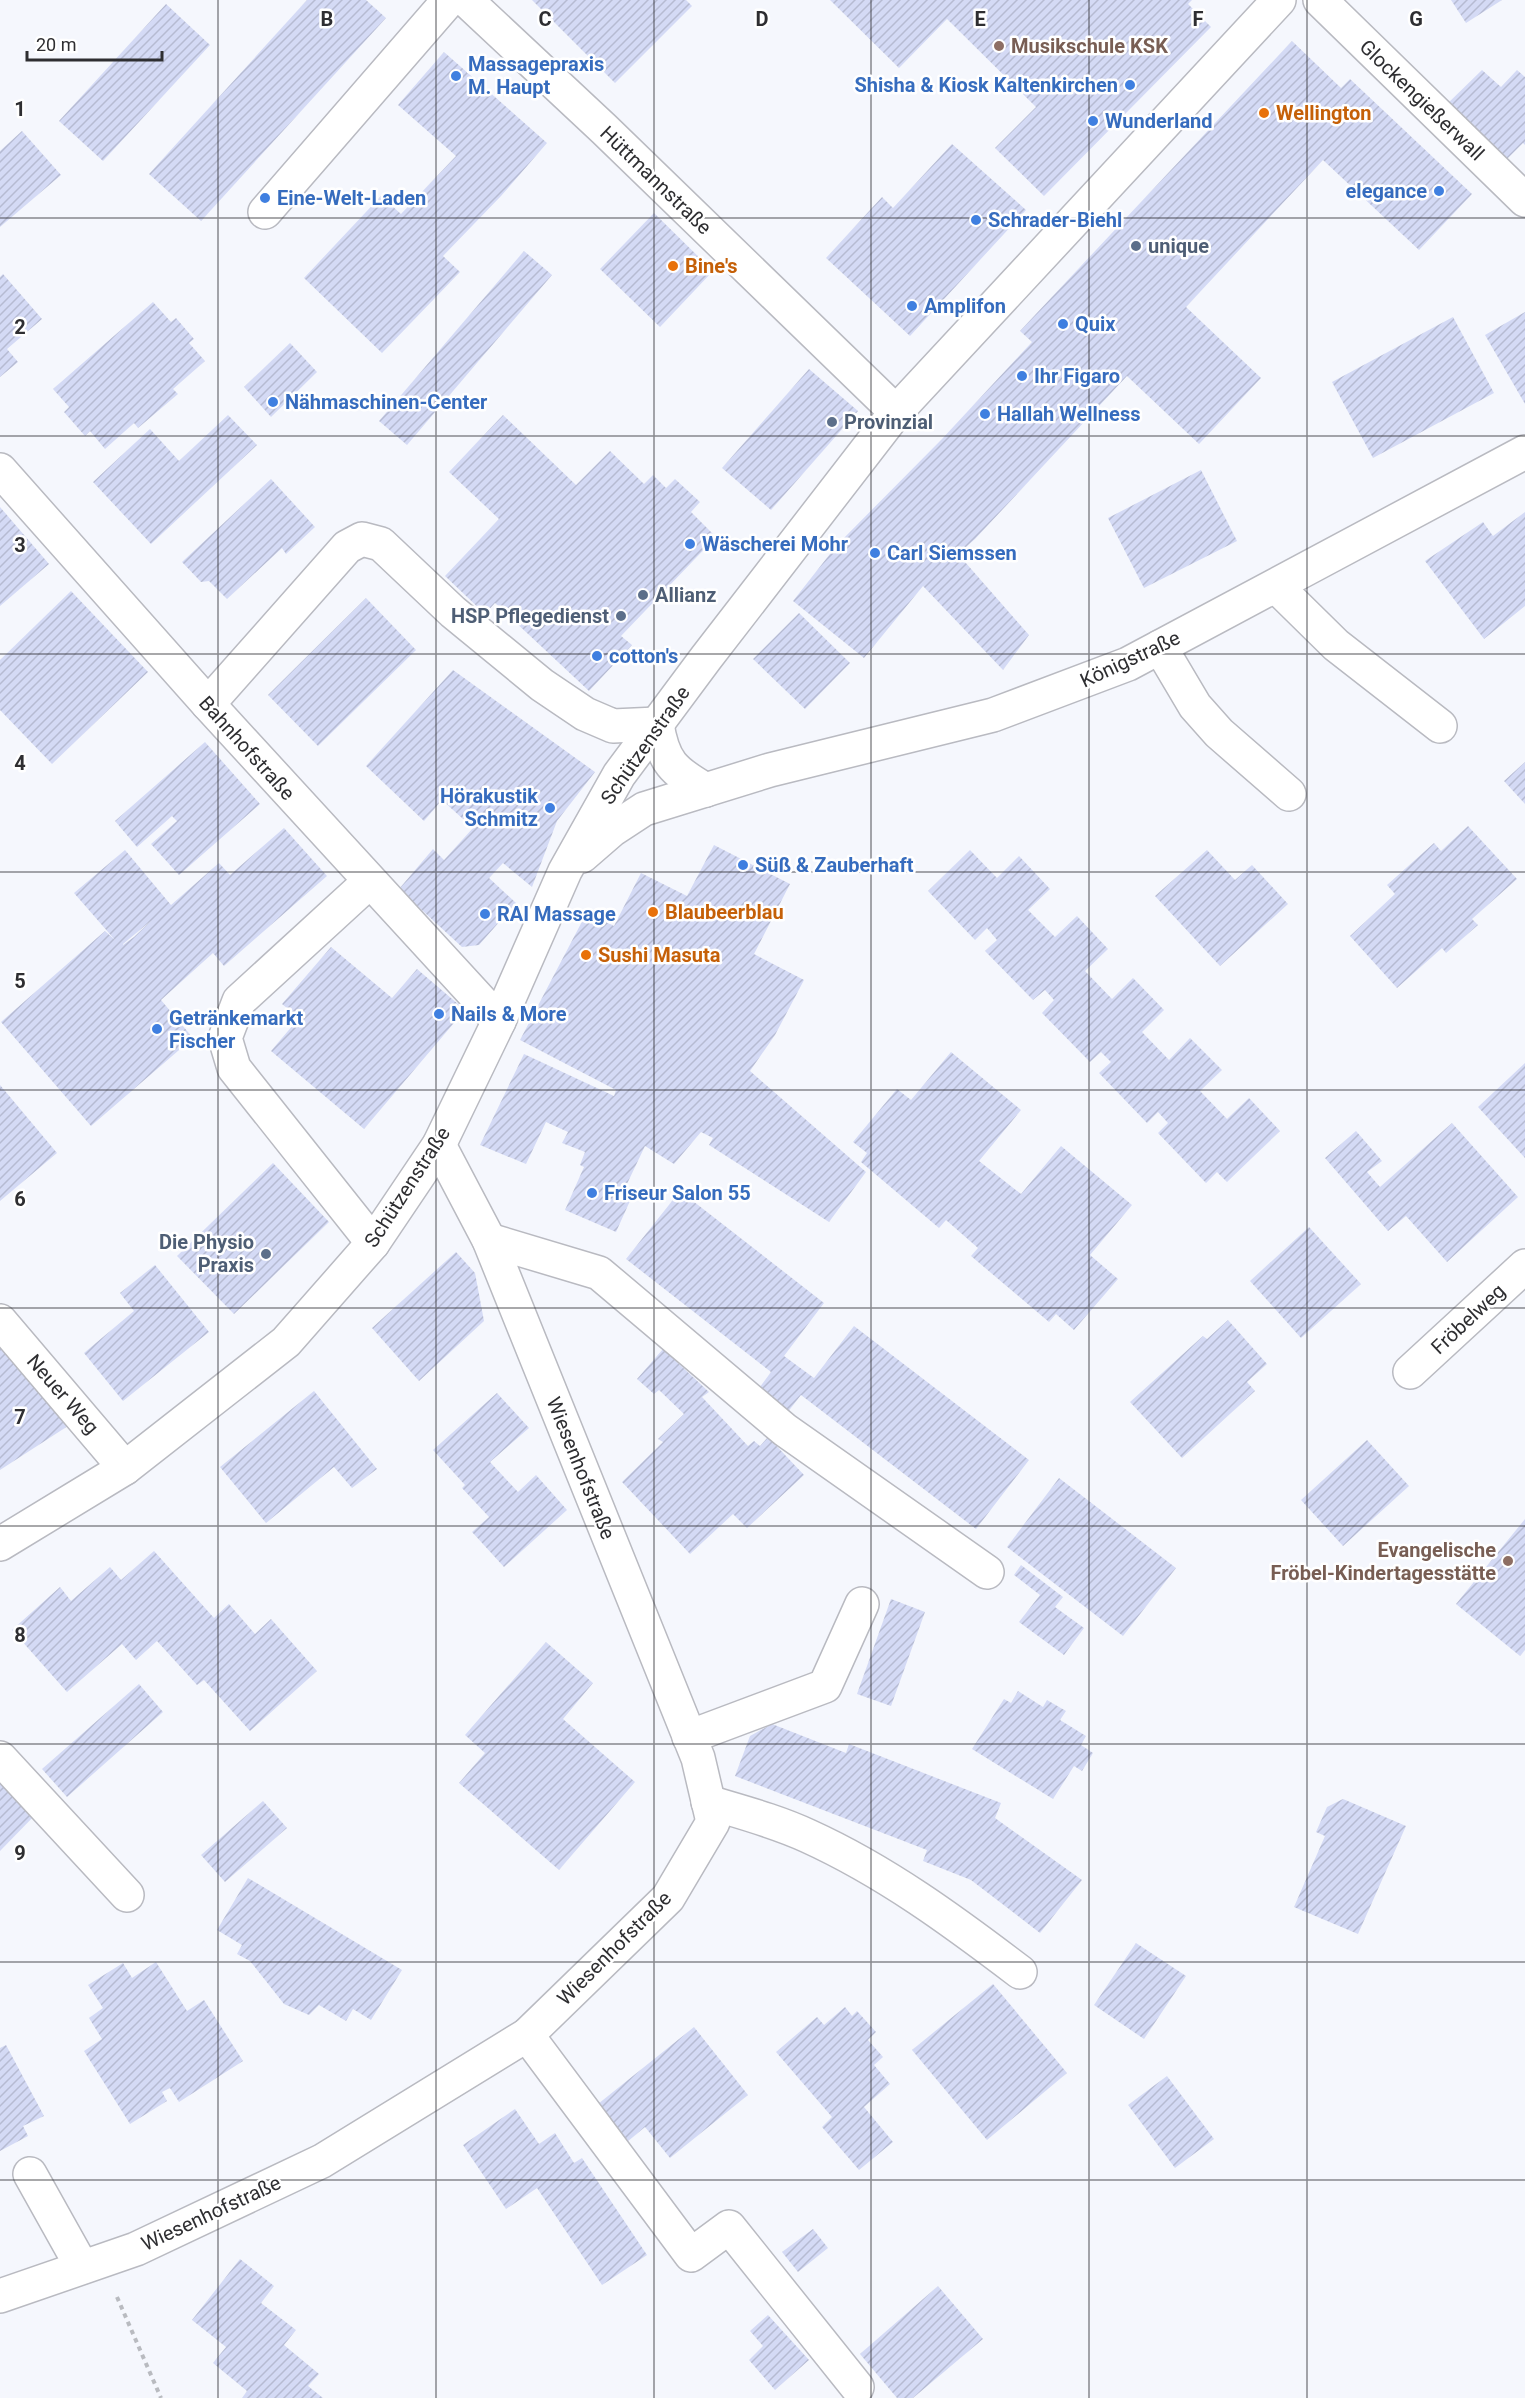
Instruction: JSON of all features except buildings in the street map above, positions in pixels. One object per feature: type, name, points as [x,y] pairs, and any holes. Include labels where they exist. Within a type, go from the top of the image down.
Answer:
[{"type":"street","points":[[265,212],[449,0]]},
{"type":"street","name":"Hüttmannstraße","points":[[466,0],[604,129],[896,412]]},
{"type":"street","name":"Schützenstraße","points":[[0,1544],[125,1468],[286,1342],[374,1243],[439,1145],[499,1021],[565,871],[619,775],[896,412],[1279,0]]},
{"type":"street","name":"Glockengießerwall","points":[[1320,0],[1525,200]]},
{"type":"street","name":"Königstraße","points":[[565,871],[612,830],[644,809],[770,770],[993,715],[1128,664],[1525,452]]},
{"type":"street","name":"Bahnhofstraße","points":[[0,470],[369,882],[499,1021]]},
{"type":"street","points":[[208,704],[347,546],[362,539],[381,544],[453,612],[542,685],[585,714],[613,726],[657,724],[661,748],[680,775],[706,790]]},
{"type":"street","points":[[1276,586],[1336,645],[1440,726]]},
{"type":"street","points":[[1160,647],[1195,706],[1213,726],[1289,794]]},
{"type":"street","points":[[369,882],[239,1001],[225,1038],[234,1068],[374,1243]]},
{"type":"street","name":"Wiesenhofstraße","points":[[0,2296],[136,2249],[322,2161],[527,2035],[668,1898],[713,1822],[698,1758],[489,1240],[439,1145]]},
{"type":"street","points":[[489,1240],[599,1273],[785,1430],[987,1572]]},
{"type":"street","name":"Fröbelweg","points":[[1410,1372],[1525,1266]]},
{"type":"street","name":"Neuer Weg","points":[[0,1321],[125,1468]]},
{"type":"street","points":[[689,1737],[825,1686],[862,1605]]},
{"type":"street","points":[[0,1758],[127,1895]]},
{"type":"street","points":[[708,1802],[807,1835],[859,1862],[948,1918],[1020,1971]]},
{"type":"street","points":[[527,2035],[691,2255],[729,2227],[857,2387]]},
{"type":"street","points":[[30,2174],[91,2264]]},
{"type":"path","points":[[91,2264],[161,2398]]},
{"type":"place","name":"Musikschule KSK","points":[[999,46]]},
{"type":"place","name":"Massagepraxis M. Haupt","points":[[456,76]]},
{"type":"place","name":"Shisha & Kiosk Kaltenkirchen","points":[[1130,85]]},
{"type":"place","name":"Wellington","points":[[1264,113]]},
{"type":"place","name":"Wunderland","points":[[1093,121]]},
{"type":"place","name":"elegance","points":[[1439,191]]},
{"type":"place","name":"Eine-Welt-Laden","points":[[265,198]]},
{"type":"place","name":"Schrader-Biehl","points":[[976,220]]},
{"type":"place","name":"unique","points":[[1136,246]]},
{"type":"place","name":"Bine's","points":[[673,266]]},
{"type":"place","name":"Amplifon","points":[[912,306]]},
{"type":"place","name":"Quix","points":[[1063,324]]},
{"type":"place","name":"Ihr Figaro","points":[[1022,376]]},
{"type":"place","name":"Nähmaschinen-Center","points":[[273,402]]},
{"type":"place","name":"Hallah Wellness","points":[[985,414]]},
{"type":"place","name":"Provinzial","points":[[832,422]]},
{"type":"place","name":"Wäscherei Mohr","points":[[690,544]]},
{"type":"place","name":"Carl Siemssen","points":[[875,553]]},
{"type":"place","name":"Allianz","points":[[643,595]]},
{"type":"place","name":"HSP Pflegedienst","points":[[621,616]]},
{"type":"place","name":"cotton's","points":[[597,656]]},
{"type":"place","name":"Hörakustik Schmitz","points":[[550,808]]},
{"type":"place","name":"Süß & Zauberhaft","points":[[743,865]]},
{"type":"place","name":"Blaubeerblau","points":[[653,912]]},
{"type":"place","name":"RAI Massage","points":[[485,914]]},
{"type":"place","name":"Sushi Masuta","points":[[586,955]]},
{"type":"place","name":"Nails & More","points":[[439,1014]]},
{"type":"place","name":"Getränkemarkt Fischer","points":[[157,1029]]},
{"type":"place","name":"Friseur Salon 55","points":[[592,1193]]},
{"type":"place","name":"Die Physio Praxis","points":[[266,1254]]},
{"type":"place","name":"Evangelische Fröbel-Kindertagesstätte","points":[[1508,1561]]}]
